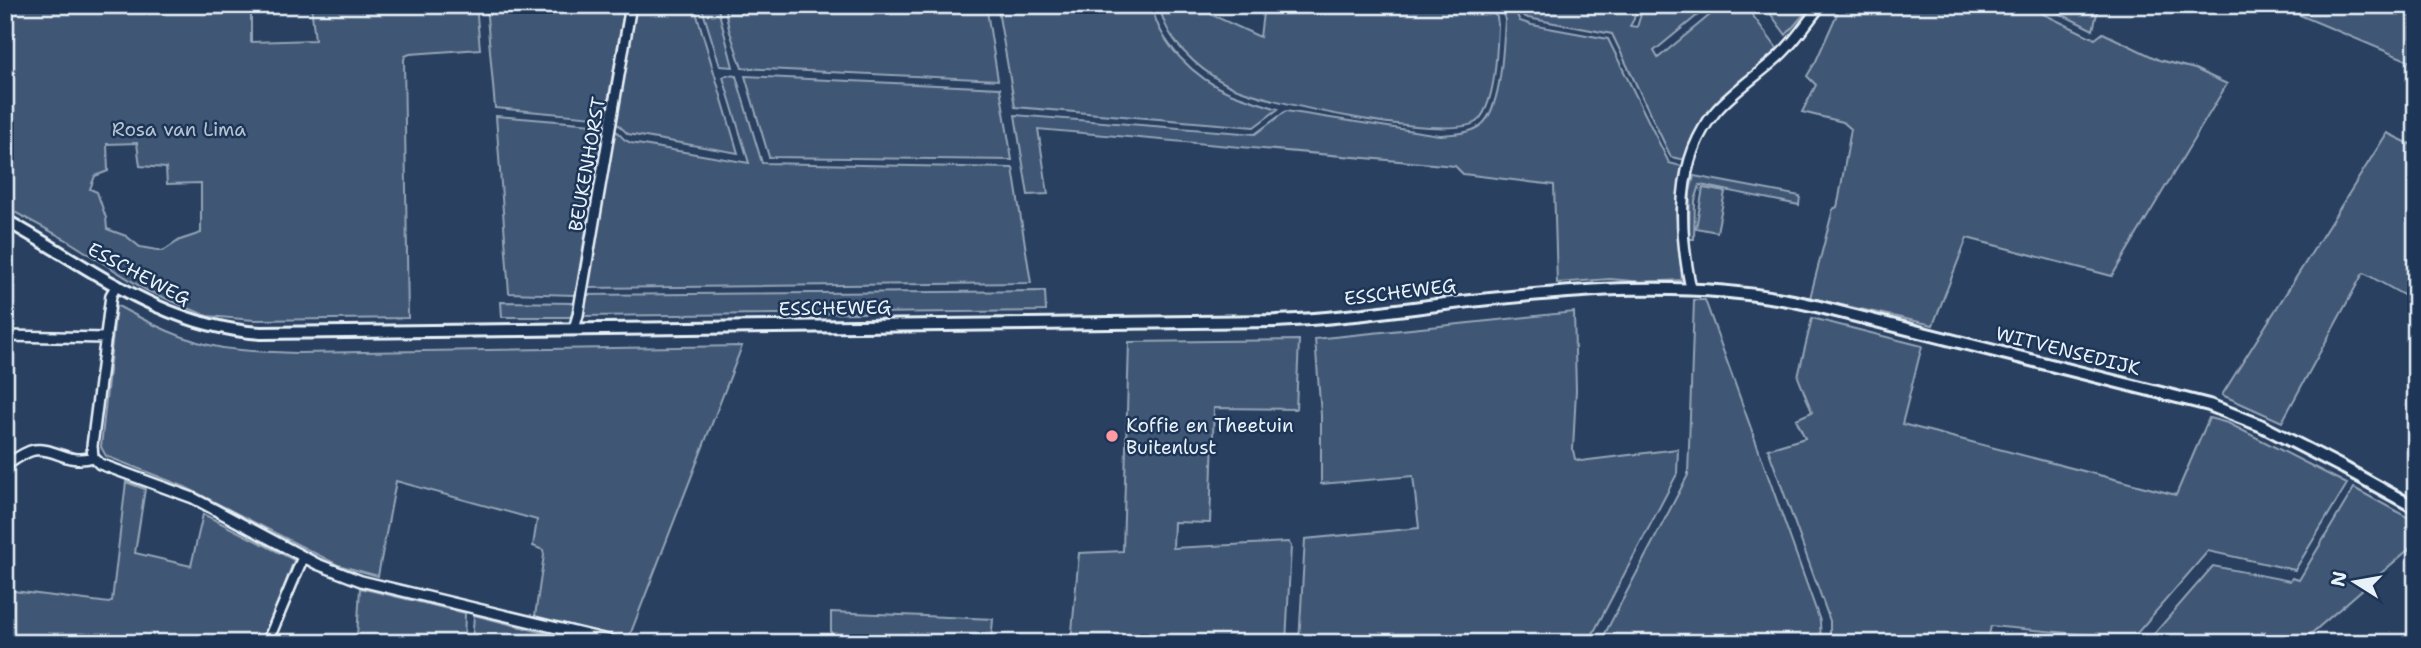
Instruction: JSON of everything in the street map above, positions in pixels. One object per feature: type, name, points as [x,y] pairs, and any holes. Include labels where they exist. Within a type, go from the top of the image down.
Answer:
[{"type":"street","name":"BEUKENHORST","points":[[574,329],[631,5]]},
{"type":"street","points":[[1691,289],[1682,219],[1682,195],[1689,160],[1714,114],[1790,46],[1821,5]]},
{"type":"street","name":"ESSCHEWEG","points":[[5,220],[176,316],[223,330],[241,332],[304,334],[1308,320],[1547,294],[1691,289]]},
{"type":"street","points":[[117,285],[111,295],[92,446],[93,457],[106,467],[193,498],[303,557],[361,581],[620,643]]},
{"type":"street","name":"WITVENSEDIJK","points":[[1691,289],[1734,291],[1789,299],[2209,405],[2260,425],[2416,508]]},
{"type":"street","points":[[6,339],[106,338]]},
{"type":"street","points":[[5,466],[33,450],[47,451],[81,461],[93,457]]},
{"type":"street","points":[[267,643],[303,557]]},
{"type":"green space","name":"Rosa van Lima","points":[[5,5],[251,5],[251,42],[315,40],[311,5],[476,5],[480,49],[410,54],[405,56],[404,60],[408,318],[254,320],[207,316],[146,290],[65,239],[5,207]],"holes":[[[137,143],[140,166],[166,168],[167,184],[201,183],[201,233],[180,240],[163,251],[140,247],[126,236],[107,229],[97,192],[90,189],[95,176],[108,171],[107,144]]]},
{"type":"green space","points":[[486,5],[625,5],[605,118],[495,108]]},
{"type":"green space","points":[[636,5],[694,5],[738,153],[628,134],[615,122]]},
{"type":"green space","points":[[701,5],[717,5],[733,67],[720,66]]},
{"type":"green space","points":[[724,5],[986,5],[998,80],[742,68]]},
{"type":"green space","points":[[997,5],[1152,5],[1170,46],[1204,79],[1230,93],[1278,109],[1254,127],[1015,107]]},
{"type":"green space","points":[[1160,5],[1200,5],[1212,15],[1260,37],[1264,5],[1484,5],[1497,17],[1498,25],[1496,62],[1488,104],[1476,122],[1458,127],[1429,127],[1352,117],[1245,92],[1204,70],[1184,51],[1168,29]]},
{"type":"green space","points":[[1493,5],[1512,5],[1520,21],[1532,25],[1608,39],[1669,163],[1685,167],[1676,210],[1682,280],[1643,282],[1610,279],[1557,283],[1554,185],[1463,174],[1455,166],[1038,129],[1048,194],[1028,195],[1015,115],[1255,134],[1286,111],[1439,135],[1472,130],[1488,117],[1500,76],[1505,20],[1503,13]]},
{"type":"green space","points":[[1518,5],[1635,5],[1634,19],[1630,26],[1637,27],[1642,11],[1640,5],[1710,5],[1654,51],[1658,58],[1722,5],[1745,5],[1779,51],[1717,106],[1686,160],[1671,157],[1612,34],[1528,18],[1522,15]]},
{"type":"green space","points":[[1764,5],[1812,5],[1786,35]]},
{"type":"green space","points":[[2025,5],[2095,39],[2103,33],[2159,60],[2195,69],[2227,84],[2112,276],[1967,238],[1933,325],[1810,298],[1833,209],[1837,207],[1851,129],[1843,122],[1802,112],[1816,85],[1807,76],[1837,14],[1827,7]]},
{"type":"green space","points":[[2043,5],[2099,5],[2093,30]]},
{"type":"green space","points":[[2276,5],[2416,5],[2416,64]]},
{"type":"green space","points":[[736,76],[762,163],[1013,168],[1031,283],[587,288],[614,129],[631,143],[749,163],[723,77]]},
{"type":"green space","points":[[745,76],[1000,88],[1012,160],[769,157]]},
{"type":"green space","points":[[496,116],[604,125],[575,295],[509,293]]},
{"type":"green space","points":[[2387,133],[2416,147],[2416,302],[2364,273],[2282,422],[2222,395]]},
{"type":"green space","points":[[1694,176],[1800,196],[1799,205],[1700,185],[1695,201],[1694,239],[1689,239],[1690,192]]},
{"type":"green space","points":[[1703,188],[1725,192],[1717,232],[1696,228]]},
{"type":"green space","points":[[1045,291],[1046,311],[581,316],[585,295]]},
{"type":"green space","points":[[1694,300],[1705,300],[1820,621],[1821,643],[1600,643],[1688,475]]},
{"type":"green space","points":[[501,302],[574,303],[571,317],[502,317]]},
{"type":"green space","points":[[116,305],[182,337],[223,348],[252,351],[300,353],[742,346],[628,640],[535,616],[544,555],[543,550],[533,546],[537,520],[396,481],[378,576],[338,565],[185,487],[106,456],[101,447]]},
{"type":"green space","points":[[1574,312],[1575,459],[1581,461],[1678,449],[1677,474],[1588,643],[1299,643],[1305,539],[1419,528],[1413,476],[1321,484],[1321,415],[1315,339]]},
{"type":"green space","points":[[1812,318],[1922,346],[1902,424],[2176,495],[2209,418],[2228,423],[2347,484],[2295,570],[2208,551],[2132,639],[1991,626],[1987,643],[1830,643],[1830,621],[1768,449],[1805,438],[1796,419],[1812,412],[1798,377]]},
{"type":"green space","points":[[1299,340],[1296,409],[1214,408],[1210,523],[1174,522],[1173,548],[1288,542],[1291,546],[1286,643],[1071,643],[1079,553],[1123,551],[1129,342]]},
{"type":"green space","points":[[126,482],[145,489],[135,553],[191,566],[203,514],[294,560],[263,643],[5,643],[5,590],[109,603],[112,601]]},
{"type":"green space","points":[[2354,488],[2416,522],[2416,543],[2305,639],[2308,643],[2269,643],[2265,632],[2262,632],[2258,643],[2148,641],[2213,566],[2290,581],[2292,578],[2299,580]]},
{"type":"green space","points":[[360,588],[465,613],[464,643],[344,643],[357,637]]},
{"type":"green space","points":[[831,612],[993,619],[991,643],[831,643]]},
{"type":"green space","points":[[474,615],[583,643],[472,643]]},
{"type":"place","name":"Koffie en Theetuin Buitenlust","points":[[1112,436]]}]
